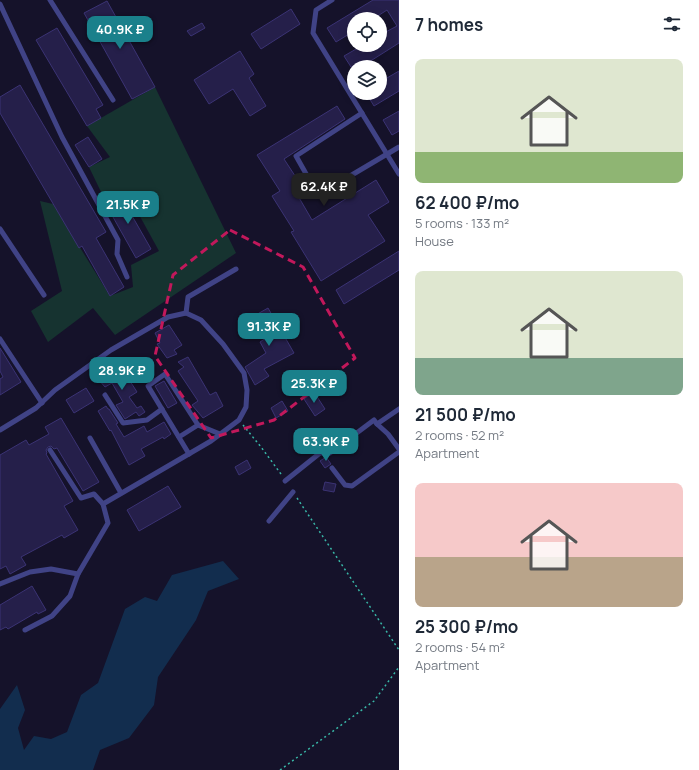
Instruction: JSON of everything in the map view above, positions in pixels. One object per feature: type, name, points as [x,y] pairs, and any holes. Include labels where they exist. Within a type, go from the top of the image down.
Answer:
[{"type":"lane","points":[[50,0],[113,100]]},
{"type":"lane","points":[[332,0],[316,10],[313,33],[399,174]]},
{"type":"lane","points":[[0,4],[62,138],[118,240],[117,254],[127,277]]},
{"type":"lane","points":[[362,113],[296,156],[318,195],[399,147]]},
{"type":"lane","points":[[0,229],[44,295]]},
{"type":"lane","points":[[186,314],[188,297],[236,268]]},
{"type":"lane","points":[[0,430],[36,408],[55,390],[111,350],[168,317],[186,314],[201,320],[223,344],[244,373],[247,390],[246,408],[239,420],[220,434],[189,454],[103,504]]},
{"type":"lane","points":[[0,339],[42,403]]},
{"type":"lane","points":[[189,454],[148,386],[165,374],[198,425],[220,434]]},
{"type":"lane","points":[[105,395],[124,423],[146,420],[162,410]]},
{"type":"lane","points":[[377,424],[399,409]]},
{"type":"lane","points":[[285,481],[320,454],[330,453],[374,420],[388,434],[399,449]]},
{"type":"lane","points":[[179,437],[198,425]]},
{"type":"lane","points":[[90,438],[121,493]]},
{"type":"lane","points":[[25,630],[52,616],[70,596],[78,574],[108,523],[103,504],[94,494],[81,498],[50,450]]},
{"type":"lane","points":[[332,468],[345,485],[352,486],[399,452]]},
{"type":"lane","points":[[269,521],[293,492]]},
{"type":"lane","points":[[0,584],[30,572],[51,569],[78,574]]},
{"type":"path","points":[[239,420],[261,446],[285,481]]},
{"type":"path","points":[[293,492],[399,650]]},
{"type":"path","points":[[280,770],[374,701],[399,667]]},
{"type":"highlighted area","points":[[230,230],[303,267],[355,358],[274,420],[211,438],[155,356],[173,275]]},
{"type":"green space","points":[[155,87],[236,253],[115,335],[93,308],[48,342],[31,311],[62,291],[40,201],[53,204],[110,296],[133,287],[131,265],[159,251],[126,191],[102,194],[89,167],[110,157],[87,126]]},
{"type":"water","points":[[223,561],[239,579],[208,591],[196,620],[158,677],[154,705],[129,738],[100,750],[93,770],[0,770],[0,709],[17,685],[25,710],[18,728],[24,750],[34,736],[51,739],[67,732],[81,695],[98,683],[125,609],[145,597],[157,601],[172,575]]},
{"type":"building","points":[[373,0],[399,0],[399,43],[387,51],[387,31],[397,26],[387,10],[384,12],[353,12]]},
{"type":"building","points":[[107,1],[155,87],[132,99],[84,13]]},
{"type":"building","points":[[291,9],[300,24],[261,49],[251,34]]},
{"type":"building","points":[[347,16],[347,35],[336,42],[327,28]]},
{"type":"building","points":[[202,23],[205,28],[191,36],[187,31]]},
{"type":"building","points":[[57,28],[103,105],[96,109],[101,118],[87,126],[36,40]]},
{"type":"building","points":[[240,51],[254,74],[249,78],[266,106],[250,116],[233,89],[209,104],[194,80]]},
{"type":"building","points":[[351,52],[385,52],[372,60],[347,61],[344,56]]},
{"type":"building","points":[[399,71],[399,91],[387,98],[387,78]]},
{"type":"building","points":[[20,85],[106,232],[96,238],[124,287],[110,296],[82,246],[79,248],[0,113],[0,97]]},
{"type":"building","points":[[370,100],[384,100],[374,106]]},
{"type":"building","points":[[337,106],[345,119],[284,159],[301,185],[294,189],[312,220],[376,180],[389,202],[368,215],[385,241],[321,281],[291,232],[294,231],[272,196],[280,191],[257,155]]},
{"type":"building","points":[[399,111],[399,131],[392,135],[383,120]]},
{"type":"building","points":[[88,137],[102,159],[89,167],[75,145]]},
{"type":"building","points":[[119,193],[151,249],[136,258],[104,201]]},
{"type":"building","points":[[399,251],[399,270],[344,304],[336,290]]},
{"type":"building","points":[[268,308],[294,353],[264,369],[269,376],[255,385],[245,367],[266,353],[260,342],[266,338],[254,316]]},
{"type":"building","points":[[169,325],[182,345],[174,350],[177,354],[167,358],[157,344],[160,343],[155,333]]},
{"type":"building","points":[[0,348],[21,382],[0,395],[0,379],[3,377],[0,371]]},
{"type":"building","points":[[188,357],[210,395],[216,392],[223,406],[203,418],[192,405],[198,401],[178,371],[184,367],[178,362]]},
{"type":"building","points":[[115,366],[117,370],[121,367],[137,392],[129,397],[137,408],[141,406],[145,412],[139,416],[136,412],[125,419],[116,405],[123,402],[112,383],[105,387],[99,380],[100,379],[98,376]]},
{"type":"building","points":[[164,381],[177,403],[168,408],[155,386]]},
{"type":"building","points":[[86,388],[94,401],[74,413],[66,400]]},
{"type":"building","points":[[314,392],[325,409],[315,416],[304,399]]},
{"type":"building","points":[[282,401],[288,411],[276,418],[271,408]]},
{"type":"building","points":[[106,406],[118,423],[116,424],[124,437],[144,426],[147,432],[164,422],[171,434],[164,439],[163,437],[141,449],[145,456],[129,465],[111,430],[110,431],[98,411]]},
{"type":"building","points":[[61,418],[99,482],[83,491],[57,448],[54,449],[51,446],[48,447],[46,454],[73,501],[64,506],[78,530],[64,538],[62,535],[21,557],[26,565],[10,574],[6,566],[0,569],[0,455],[26,440],[29,445],[49,434],[45,427]]},
{"type":"building","points":[[326,457],[331,464],[325,468],[320,461]]},
{"type":"building","points":[[247,460],[251,468],[239,475],[235,467]]},
{"type":"building","points":[[325,482],[336,484],[334,492],[323,490]]},
{"type":"building","points":[[168,486],[181,507],[139,531],[127,510]]},
{"type":"building","points":[[32,586],[46,610],[38,614],[37,612],[8,629],[6,627],[0,630],[0,605]]}]
